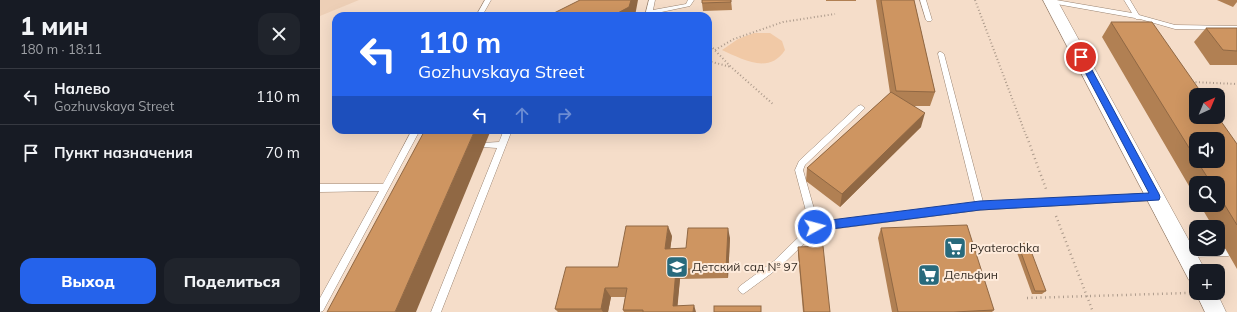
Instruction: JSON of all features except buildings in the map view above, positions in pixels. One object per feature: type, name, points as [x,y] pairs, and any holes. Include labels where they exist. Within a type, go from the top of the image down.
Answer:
[{"type":"street","points":[[1051,0],[1192,264]]},
{"type":"street","points":[[1205,300],[1216,312]]},
{"type":"lane","points":[[481,12],[488,0]]},
{"type":"lane","points":[[649,12],[652,0]]},
{"type":"lane","points":[[660,12],[688,5],[691,0]]},
{"type":"lane","points":[[923,0],[929,20]]},
{"type":"lane","points":[[1051,0],[1137,16],[1175,27],[1237,28]]},
{"type":"lane","points":[[1127,0],[1145,28]]},
{"type":"lane","points":[[941,54],[980,206]]},
{"type":"lane","points":[[815,227],[799,170],[802,163],[861,108]]},
{"type":"lane","points":[[320,308],[385,187],[412,145],[415,134]]},
{"type":"lane","points":[[436,312],[506,134]]},
{"type":"lane","points":[[485,145],[502,145]]},
{"type":"lane","points":[[320,188],[385,187]]},
{"type":"lane","points":[[744,289],[777,264],[815,227],[980,206],[1156,197]]},
{"type":"lane","points":[[1186,253],[1228,252]]},
{"type":"path","points":[[975,0],[1093,312]]},
{"type":"path","points":[[715,50],[734,39],[783,22],[835,14]]},
{"type":"path","points":[[712,47],[731,68],[774,105]]},
{"type":"path","points":[[712,62],[731,68]]},
{"type":"path","points":[[1191,82],[1237,84]]},
{"type":"path","points":[[1027,298],[1189,293]]},
{"type":"shaded area","points":[[320,0],[359,0],[320,16]]},
{"type":"shaded area","points":[[754,33],[770,33],[782,41],[785,50],[779,58],[771,62],[755,63],[722,50],[738,39]]},
{"type":"place","name":"Pyaterochka","points":[[955,248]]},
{"type":"place","name":"Детский сад № 97","points":[[677,267]]},
{"type":"place","name":"Дельфин","points":[[929,275]]},
{"type":"route","points":[[815,227],[980,206],[1156,197],[1081,57]]}]
